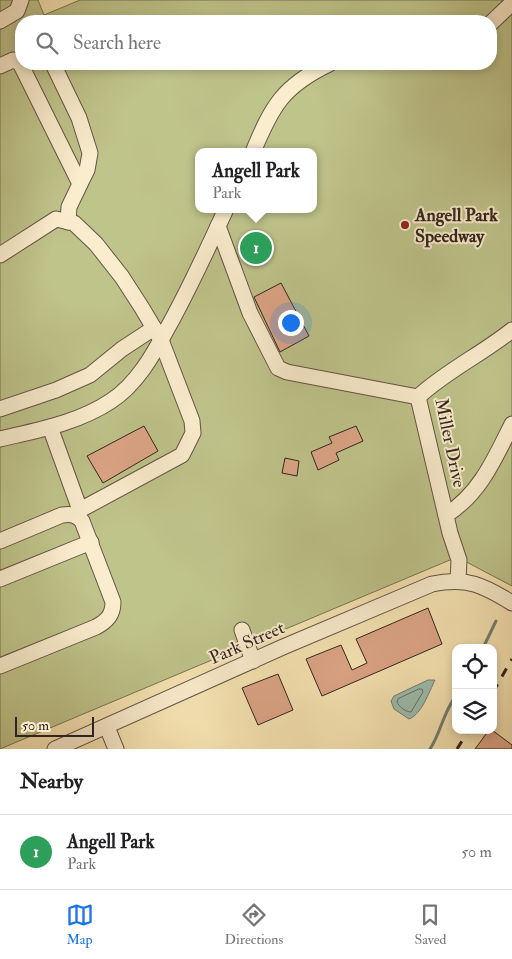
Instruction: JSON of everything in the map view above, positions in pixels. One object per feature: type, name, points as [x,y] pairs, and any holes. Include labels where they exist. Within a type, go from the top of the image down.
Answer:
[{"type":"street","points":[[0,21],[17,11],[21,0]]},
{"type":"street","points":[[497,17],[512,3]]},
{"type":"street","points":[[23,70],[80,184]]},
{"type":"street","points":[[56,70],[79,118],[90,153],[87,170],[69,207],[68,222]]},
{"type":"street","points":[[254,148],[272,108],[296,83],[319,70]]},
{"type":"street","points":[[0,439],[50,428],[92,411],[112,400],[134,381],[157,334],[184,299],[224,213]]},
{"type":"street","points":[[0,255],[56,219],[74,223],[96,244],[122,277],[157,334],[192,421],[193,433],[182,455],[80,510],[50,428]]},
{"type":"street","points":[[218,226],[250,313],[278,368],[287,372],[418,397]]},
{"type":"street","name":"Miller Drive","points":[[458,580],[459,560],[450,533],[418,397],[430,385],[512,330]]},
{"type":"street","points":[[0,409],[56,390],[90,375],[122,349],[157,334]]},
{"type":"street","points":[[446,515],[463,503],[486,475],[512,424]]},
{"type":"street","points":[[0,541],[62,515],[71,514],[82,521],[113,602],[111,615],[96,627],[0,666]]},
{"type":"street","points":[[0,579],[91,542]]},
{"type":"street","points":[[458,580],[484,588],[512,603]]},
{"type":"street","name":"Park Street","points":[[55,749],[253,660],[420,588],[445,581],[458,580]]},
{"type":"street","points":[[242,630],[253,660]]},
{"type":"street","points":[[107,727],[114,748]]},
{"type":"green space","points":[[0,0],[38,0],[44,15],[80,0],[512,0],[512,586],[457,557],[0,749]]},
{"type":"water","points":[[428,680],[435,680],[425,702],[414,716],[409,719],[394,709],[391,701],[394,696]]},
{"type":"building","points":[[281,283],[309,336],[280,352],[254,297]]},
{"type":"building","points":[[144,426],[158,451],[103,483],[87,456]]},
{"type":"building","points":[[356,426],[363,441],[336,453],[339,460],[318,470],[311,452],[332,443],[329,437]]},
{"type":"building","points":[[285,458],[299,461],[297,476],[282,473]]},
{"type":"building","points":[[428,608],[442,644],[322,696],[306,659],[341,645],[352,670],[367,663],[356,639]]},
{"type":"building","points":[[278,674],[293,710],[258,725],[242,688]]},
{"type":"building","points":[[486,734],[497,734],[512,745],[512,749],[475,749]]},
{"type":"waterway","points":[[485,644],[496,621]]},
{"type":"waterway","points":[[430,749],[452,702]]},
{"type":"railway","points":[[495,689],[512,659]]},
{"type":"railway","points":[[457,749],[466,734]]},
{"type":"place","name":"Angell Park Speedway","points":[[405,225]]},
{"type":"place","name":"Angell Park","points":[[256,248]]}]
